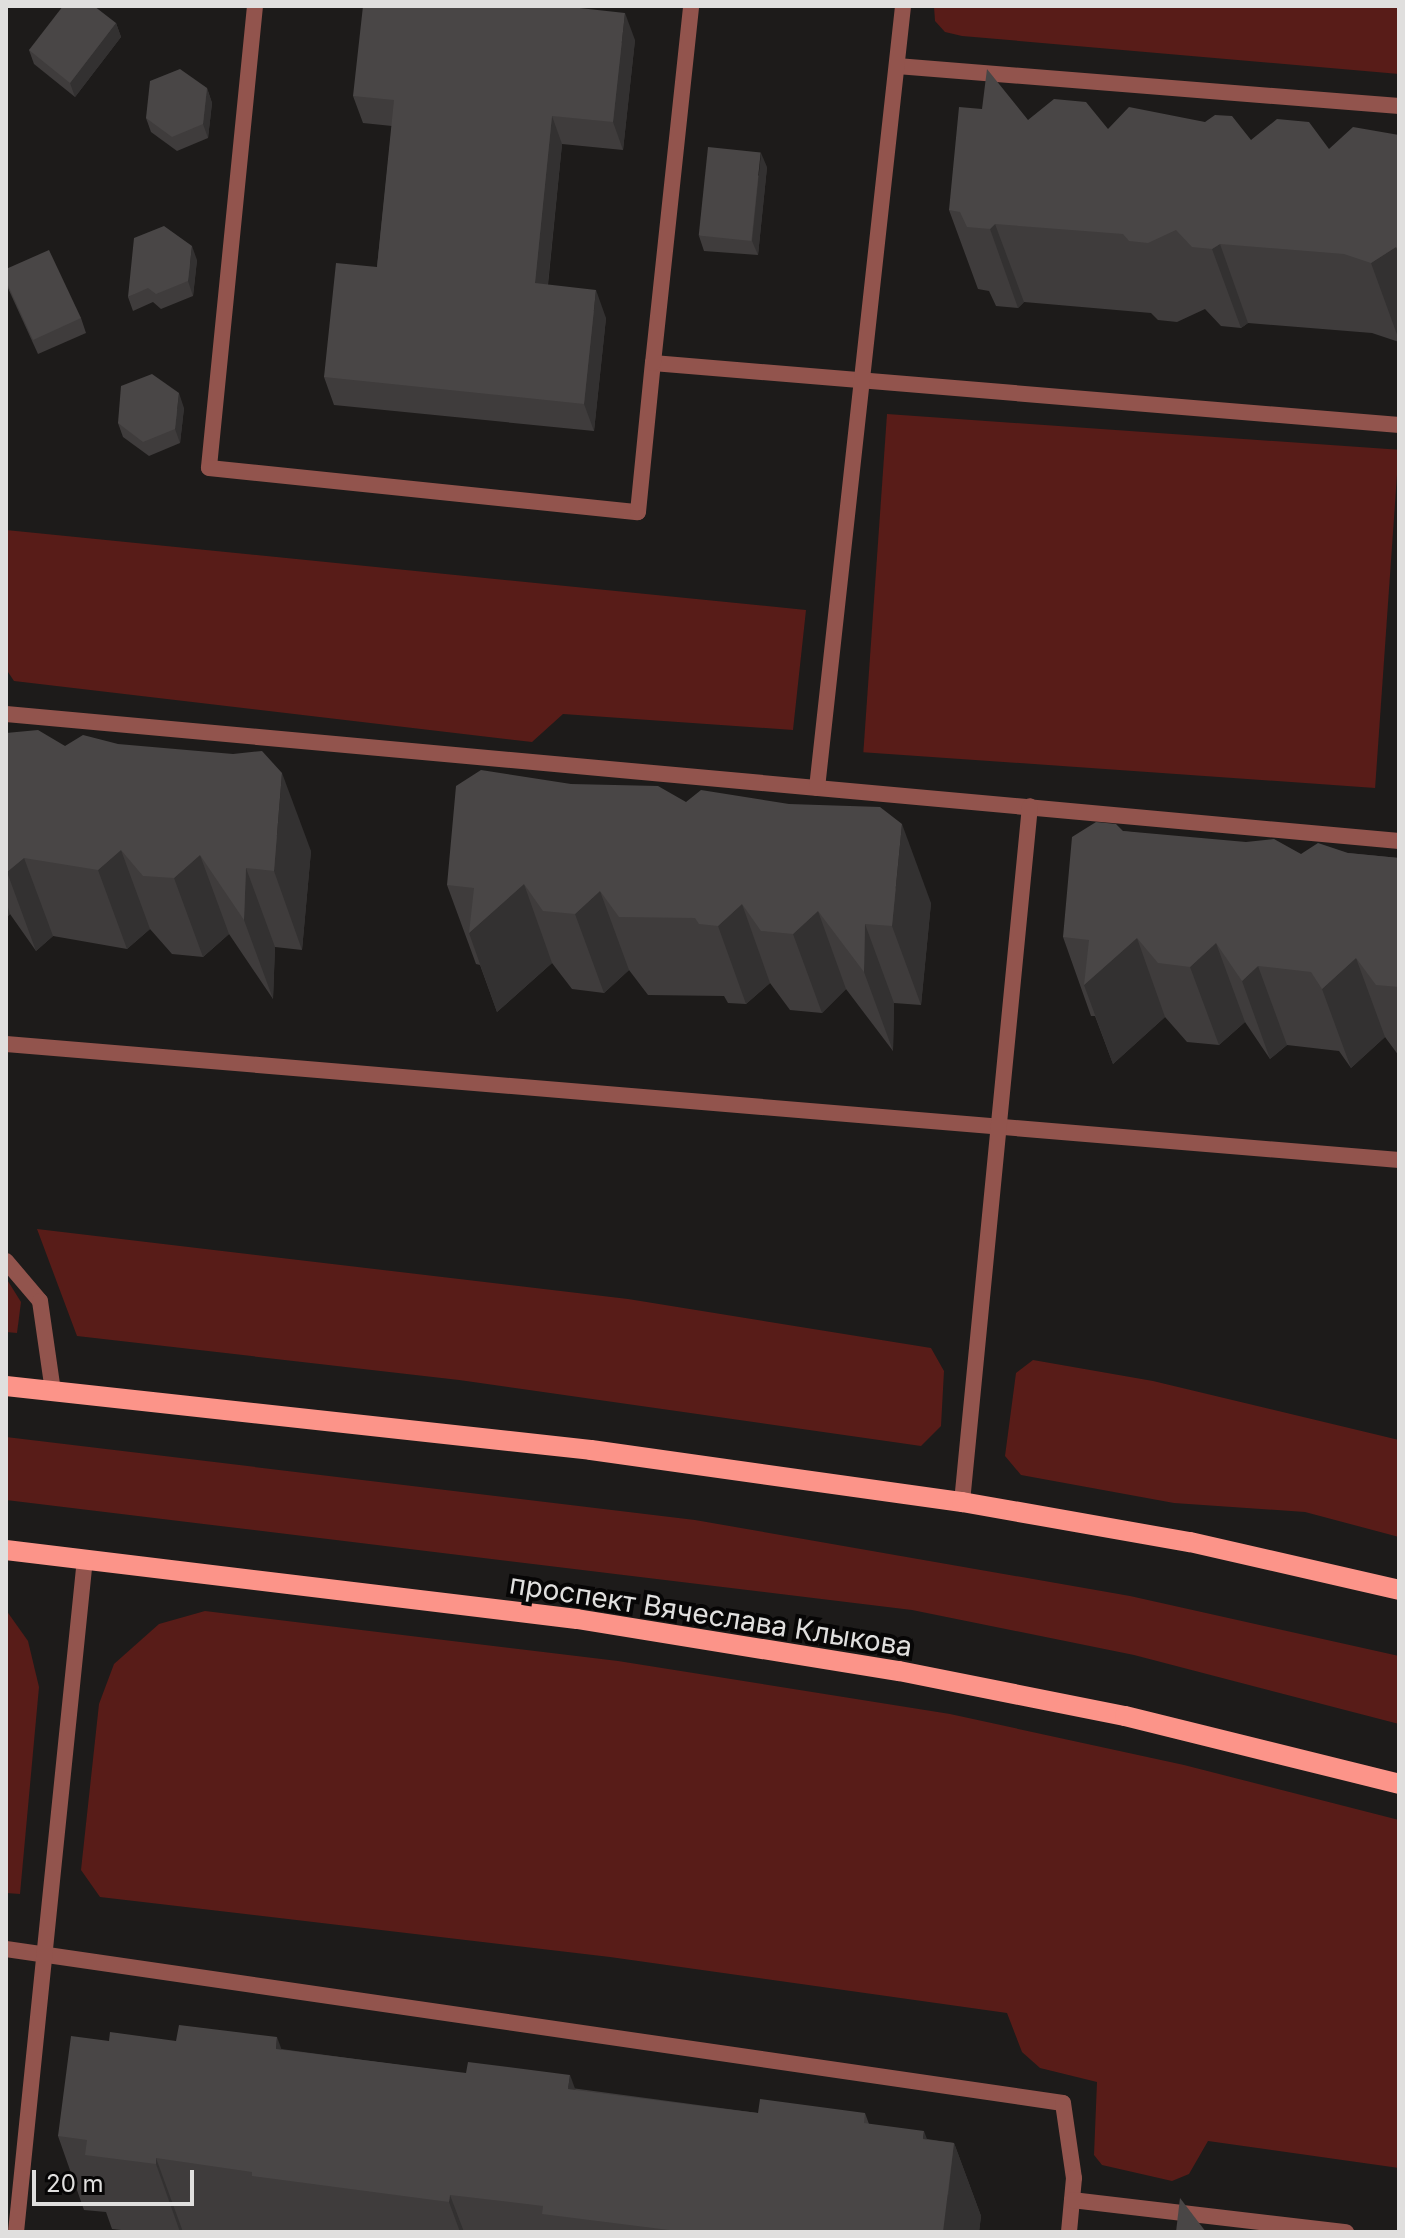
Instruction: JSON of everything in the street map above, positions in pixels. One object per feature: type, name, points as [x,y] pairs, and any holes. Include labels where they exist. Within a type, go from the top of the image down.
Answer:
[{"type":"main road","points":[[6,1386],[591,1450],[962,1502],[1190,1542],[1399,1590]]},
{"type":"main road","name":"проспект Вячеслава Клыкова","points":[[6,1550],[577,1619],[899,1671],[1125,1716],[1399,1784]]},
{"type":"lane","points":[[255,6],[209,468],[638,512],[691,6]]},
{"type":"lane","points":[[817,788],[859,384],[903,6]]},
{"type":"lane","points":[[897,66],[1399,106]]},
{"type":"lane","points":[[653,363],[859,384],[1399,425]]},
{"type":"lane","points":[[6,714],[1399,841]]},
{"type":"lane","points":[[962,1502],[1030,806]]},
{"type":"lane","points":[[6,1044],[327,1074],[1000,1124],[1399,1160]]},
{"type":"lane","points":[[6,1261],[40,1301],[53,1391]]},
{"type":"lane","points":[[16,2232],[85,1559]]},
{"type":"lane","points":[[6,1949],[1063,2103],[1074,2178],[1069,2232]]},
{"type":"lane","points":[[1072,2200],[1346,2232]]},
{"type":"shaded area","points":[[934,6],[1399,6],[1399,74],[962,36],[945,32],[935,21]]},
{"type":"shaded area","points":[[887,414],[1399,450],[1375,788],[863,752]]},
{"type":"shaded area","points":[[6,530],[806,610],[793,730],[563,714],[532,742],[14,681],[6,669]]},
{"type":"shaded area","points":[[37,1229],[628,1299],[931,1348],[944,1371],[941,1426],[921,1446],[459,1380],[77,1336]]},
{"type":"shaded area","points":[[6,1278],[21,1302],[17,1333],[6,1332]]},
{"type":"shaded area","points":[[1033,1360],[1153,1381],[1399,1440],[1399,1537],[1305,1512],[1174,1503],[1021,1475],[1005,1456],[1016,1373]]},
{"type":"shaded area","points":[[6,1437],[695,1520],[1130,1596],[1399,1656],[1399,1724],[1134,1655],[912,1610],[6,1500]]},
{"type":"shaded area","points":[[6,1610],[28,1641],[39,1687],[20,1894],[6,1893]]},
{"type":"shaded area","points":[[205,1611],[618,1661],[950,1714],[1184,1765],[1399,1820],[1399,2168],[1208,2141],[1189,2174],[1172,2181],[1102,2165],[1094,2155],[1097,2082],[1040,2068],[1022,2052],[1007,2013],[610,1957],[100,1897],[81,1870],[99,1704],[114,1664],[159,1624]]},
{"type":"building","points":[[63,6],[94,6],[116,23],[70,83],[29,50]]},
{"type":"building","points":[[363,6],[561,6],[625,13],[613,122],[552,116],[535,283],[596,290],[584,404],[324,377],[336,263],[377,267],[394,100],[353,96]]},
{"type":"building","points":[[180,69],[207,88],[203,124],[172,137],[146,118],[150,81]]},
{"type":"building","points":[[987,69],[1028,120],[1054,99],[1086,102],[1108,129],[1129,107],[1205,122],[1215,115],[1232,116],[1251,140],[1277,119],[1309,122],[1329,149],[1353,127],[1399,135],[1399,250],[1396,247],[1371,263],[1344,254],[1220,244],[1212,249],[1192,247],[1176,230],[1148,243],[1129,241],[1123,234],[995,224],[990,229],[967,227],[960,212],[949,210],[959,107],[982,109]]},
{"type":"building","points":[[708,147],[761,153],[751,241],[699,236]]},
{"type":"building","points":[[164,226],[192,246],[188,281],[156,294],[148,288],[128,297],[134,238]]},
{"type":"building","points":[[49,250],[81,318],[33,340],[6,281],[6,269]]},
{"type":"building","points":[[152,374],[179,393],[175,429],[143,442],[118,423],[121,386]]},
{"type":"building","points":[[38,730],[65,746],[83,735],[118,744],[233,754],[262,751],[282,773],[274,871],[246,868],[244,920],[200,855],[174,878],[143,876],[121,850],[98,870],[24,858],[7,872],[6,733]]},
{"type":"building","points":[[481,770],[571,784],[658,786],[686,802],[701,790],[789,804],[880,807],[902,824],[892,926],[865,924],[864,972],[818,911],[793,934],[761,931],[742,904],[718,926],[699,924],[695,918],[619,917],[600,891],[575,914],[543,911],[524,884],[469,933],[474,888],[447,885],[456,786]]},
{"type":"building","points":[[1096,822],[1116,824],[1123,831],[1246,842],[1274,839],[1301,854],[1318,843],[1348,853],[1399,858],[1399,987],[1376,985],[1356,958],[1322,989],[1311,972],[1258,966],[1242,981],[1216,943],[1190,967],[1158,963],[1137,938],[1084,985],[1089,940],[1063,937],[1072,837]]},
{"type":"building","points":[[179,2025],[277,2037],[276,2049],[466,2073],[468,2062],[570,2075],[568,2089],[758,2113],[760,2099],[865,2113],[864,2123],[924,2131],[923,2139],[954,2143],[943,2232],[685,2232],[542,2214],[543,2206],[450,2195],[449,2202],[252,2176],[252,2172],[156,2158],[156,2164],[85,2155],[87,2140],[58,2136],[71,2036],[109,2041],[110,2032],[176,2041]]},
{"type":"building","points":[[1180,2198],[1206,2232],[1176,2232]]}]
